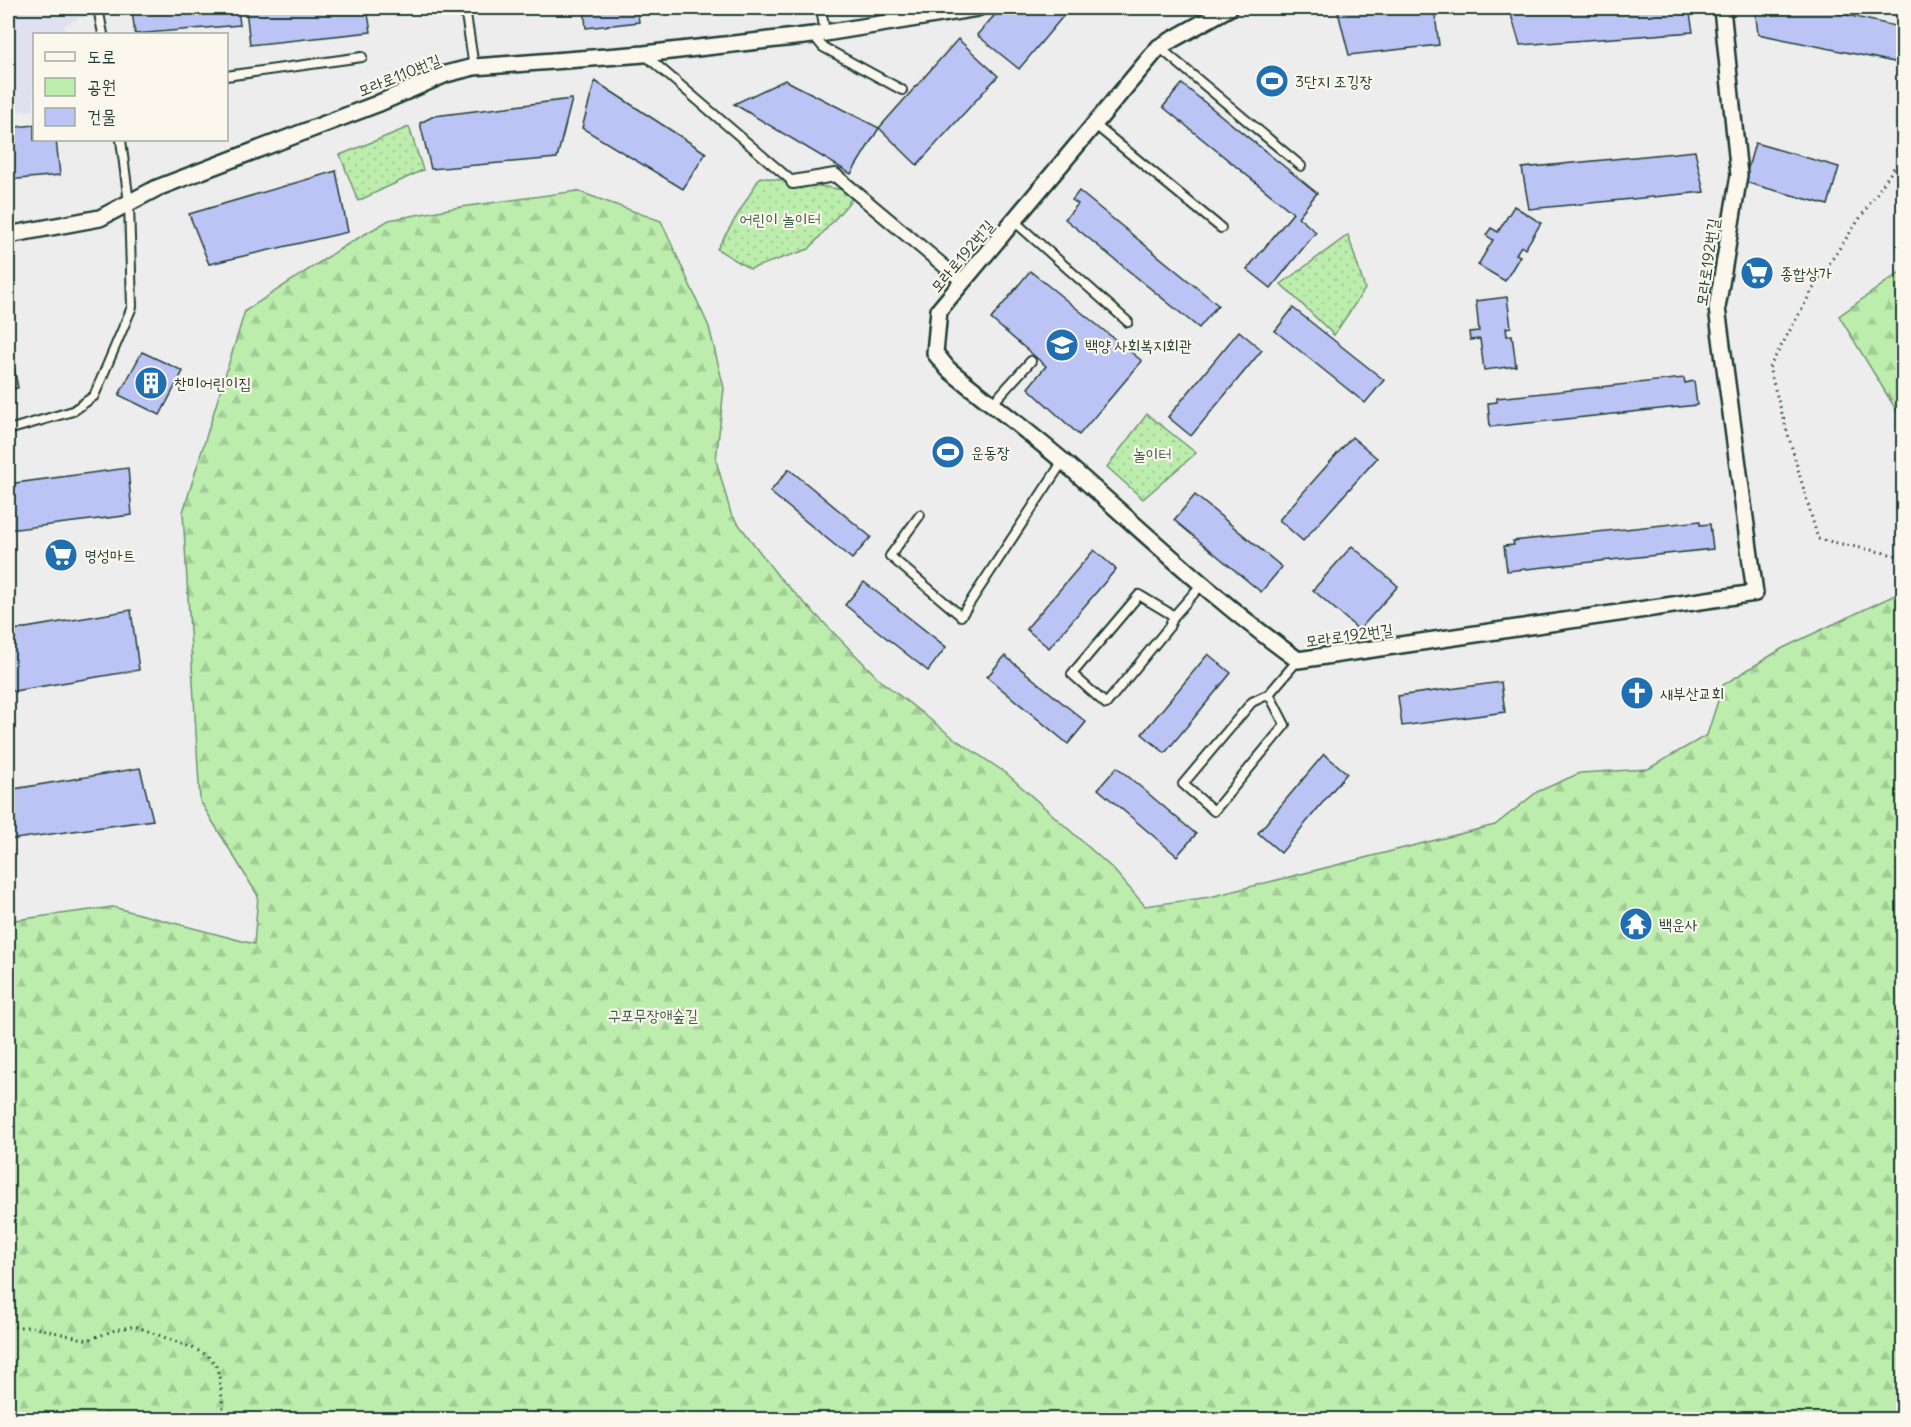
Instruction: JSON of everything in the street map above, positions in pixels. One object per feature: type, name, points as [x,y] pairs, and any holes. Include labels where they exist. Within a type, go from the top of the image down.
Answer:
[{"type":"street","name":"모라로110번길","points":[[8,235],[100,218],[158,188],[377,104],[446,74],[474,67],[644,54],[819,34],[943,11],[978,8]]},
{"type":"street","name":"모라로192번길","points":[[1229,8],[1159,47],[939,310],[935,353],[948,369],[1063,461],[1202,584],[1298,660],[1755,592],[1717,308],[1739,175],[1722,8]]},
{"type":"street","points":[[793,182],[835,175],[963,282]]},
{"type":"lane","points":[[98,8],[103,33]]},
{"type":"lane","points":[[465,8],[474,67]]},
{"type":"lane","points":[[821,8],[819,34],[823,47],[902,90]]},
{"type":"lane","points":[[1159,47],[1301,166]]},
{"type":"lane","points":[[644,54],[793,182]]},
{"type":"lane","points":[[228,76],[362,57]]},
{"type":"lane","points":[[1095,124],[1221,228]]},
{"type":"lane","points":[[8,430],[73,411],[94,396],[132,307],[129,202],[121,141]]},
{"type":"lane","points":[[1014,221],[1128,322]]},
{"type":"lane","points":[[992,404],[1031,361]]},
{"type":"lane","points":[[920,515],[890,556],[961,615],[1063,461]]},
{"type":"lane","points":[[1174,616],[1139,595],[1072,674],[1106,704],[1169,627],[1174,616],[1202,584]]},
{"type":"lane","points":[[1269,694],[1285,725],[1214,811],[1184,784],[1252,702],[1269,694],[1298,660]]},
{"type":"path","points":[[1904,153],[1818,280],[1769,368],[1818,539],[1904,557]]},
{"type":"path","points":[[8,1327],[31,1327],[88,1340],[115,1330],[135,1326],[197,1350],[208,1356],[216,1365],[223,1409],[228,1419]]},
{"type":"shaded area","points":[[8,8],[105,8],[65,25],[66,33],[33,33],[33,110],[8,114]]},
{"type":"green space","points":[[409,127],[423,170],[358,201],[340,155]]},
{"type":"green space","name":"어린이 놀이터","points":[[760,177],[858,192],[809,249],[750,269],[717,249]]},
{"type":"green space","name":"구포무장애숲길","points":[[577,191],[661,221],[709,327],[724,388],[716,460],[731,514],[778,576],[881,681],[955,739],[1006,773],[1113,869],[1145,906],[1210,897],[1495,825],[1537,792],[1580,773],[1648,769],[1707,735],[1723,685],[1783,648],[1895,595],[1903,594],[1903,1419],[8,1419],[8,921],[113,907],[254,944],[258,896],[200,801],[183,512],[245,311],[389,220],[454,208]]},
{"type":"green space","points":[[1348,235],[1365,289],[1334,335],[1281,284]]},
{"type":"green space","points":[[1903,270],[1903,421],[1839,316]]},
{"type":"green space","name":"놀이터","points":[[1147,414],[1196,453],[1143,499],[1107,467]]},
{"type":"building","points":[[238,8],[240,25],[135,33],[132,10]]},
{"type":"building","points":[[367,8],[371,32],[250,45],[246,9]]},
{"type":"building","points":[[584,8],[637,8],[639,22],[586,28]]},
{"type":"building","points":[[1001,8],[1070,8],[1019,69],[977,35]]},
{"type":"building","points":[[1337,8],[1434,8],[1439,45],[1349,55]]},
{"type":"building","points":[[1509,8],[1689,8],[1693,32],[1520,45]]},
{"type":"building","points":[[1755,8],[1816,8],[1904,28],[1904,64],[1758,34]]},
{"type":"building","points":[[958,39],[998,76],[917,165],[879,128]]},
{"type":"building","points":[[785,80],[879,128],[851,174],[734,104]]},
{"type":"building","points":[[595,81],[706,153],[683,189],[582,128]]},
{"type":"building","points":[[1182,84],[1317,193],[1298,217],[1316,232],[1271,288],[1247,269],[1293,213],[1163,107]]},
{"type":"building","points":[[572,99],[557,158],[431,169],[420,123],[434,116]]},
{"type":"building","points":[[33,125],[33,141],[56,141],[60,175],[8,180],[8,128]]},
{"type":"building","points":[[1755,143],[1839,167],[1828,205],[1744,182]]},
{"type":"building","points":[[1695,151],[1704,192],[1529,209],[1522,168]]},
{"type":"building","points":[[336,171],[348,232],[209,264],[189,214]]},
{"type":"building","points":[[1079,191],[1218,305],[1199,328],[1065,219],[1078,204],[1072,200]]},
{"type":"building","points":[[1514,206],[1541,223],[1525,249],[1521,246],[1516,254],[1520,256],[1505,281],[1478,265],[1493,240],[1486,235],[1491,228],[1498,232]]},
{"type":"building","points":[[1030,271],[1142,361],[1079,435],[1028,388],[1046,366],[991,319]]},
{"type":"building","points":[[1507,297],[1511,327],[1506,328],[1507,336],[1512,335],[1516,366],[1484,370],[1480,339],[1470,340],[1469,332],[1479,331],[1476,301]]},
{"type":"building","points":[[1293,308],[1384,380],[1365,403],[1275,331]]},
{"type":"building","points":[[1239,331],[1262,350],[1191,436],[1168,417]]},
{"type":"building","name":"찬미어린이집","points":[[142,352],[183,371],[160,415],[119,395]]},
{"type":"building","points":[[14,367],[18,388],[8,390],[8,368]]},
{"type":"building","points":[[1684,378],[1685,383],[1694,381],[1697,405],[1490,427],[1488,403],[1497,402],[1497,398]]},
{"type":"building","points":[[1352,437],[1377,458],[1303,541],[1279,520]]},
{"type":"building","points":[[128,468],[132,515],[8,530],[8,484]]},
{"type":"building","points":[[789,469],[871,537],[852,559],[770,492]]},
{"type":"building","points":[[1195,495],[1282,567],[1261,592],[1174,520]]},
{"type":"building","points":[[1700,521],[1700,525],[1710,524],[1713,549],[1507,571],[1504,546],[1514,545],[1513,541]]},
{"type":"building","points":[[1352,546],[1398,586],[1359,630],[1313,590]]},
{"type":"building","points":[[1094,550],[1116,569],[1049,648],[1026,629]]},
{"type":"building","points":[[864,582],[946,647],[928,671],[845,605]]},
{"type":"building","points":[[131,610],[139,670],[8,692],[8,631]]},
{"type":"building","points":[[1208,654],[1231,673],[1165,753],[1142,734]]},
{"type":"building","points":[[1005,656],[1086,722],[1068,744],[987,677]]},
{"type":"building","points":[[1501,682],[1505,712],[1402,726],[1398,696]]},
{"type":"building","points":[[1324,754],[1347,773],[1281,853],[1258,833]]},
{"type":"building","points":[[1117,767],[1196,834],[1177,856],[1098,789]]},
{"type":"building","points":[[140,768],[153,820],[8,840],[8,790]]},
{"type":"place","name":"3단지 조깅장","points":[[1272,81]]},
{"type":"place","name":"종합상가","points":[[1757,273]]},
{"type":"place","name":"백양 사회복지회관","points":[[1062,345]]},
{"type":"place","name":"찬미어린이집","points":[[151,383]]},
{"type":"place","name":"운동장","points":[[948,452]]},
{"type":"place","name":"명성마트","points":[[61,555]]},
{"type":"place","name":"새부산교회","points":[[1637,693]]},
{"type":"place","name":"백운사","points":[[1636,924]]}]
